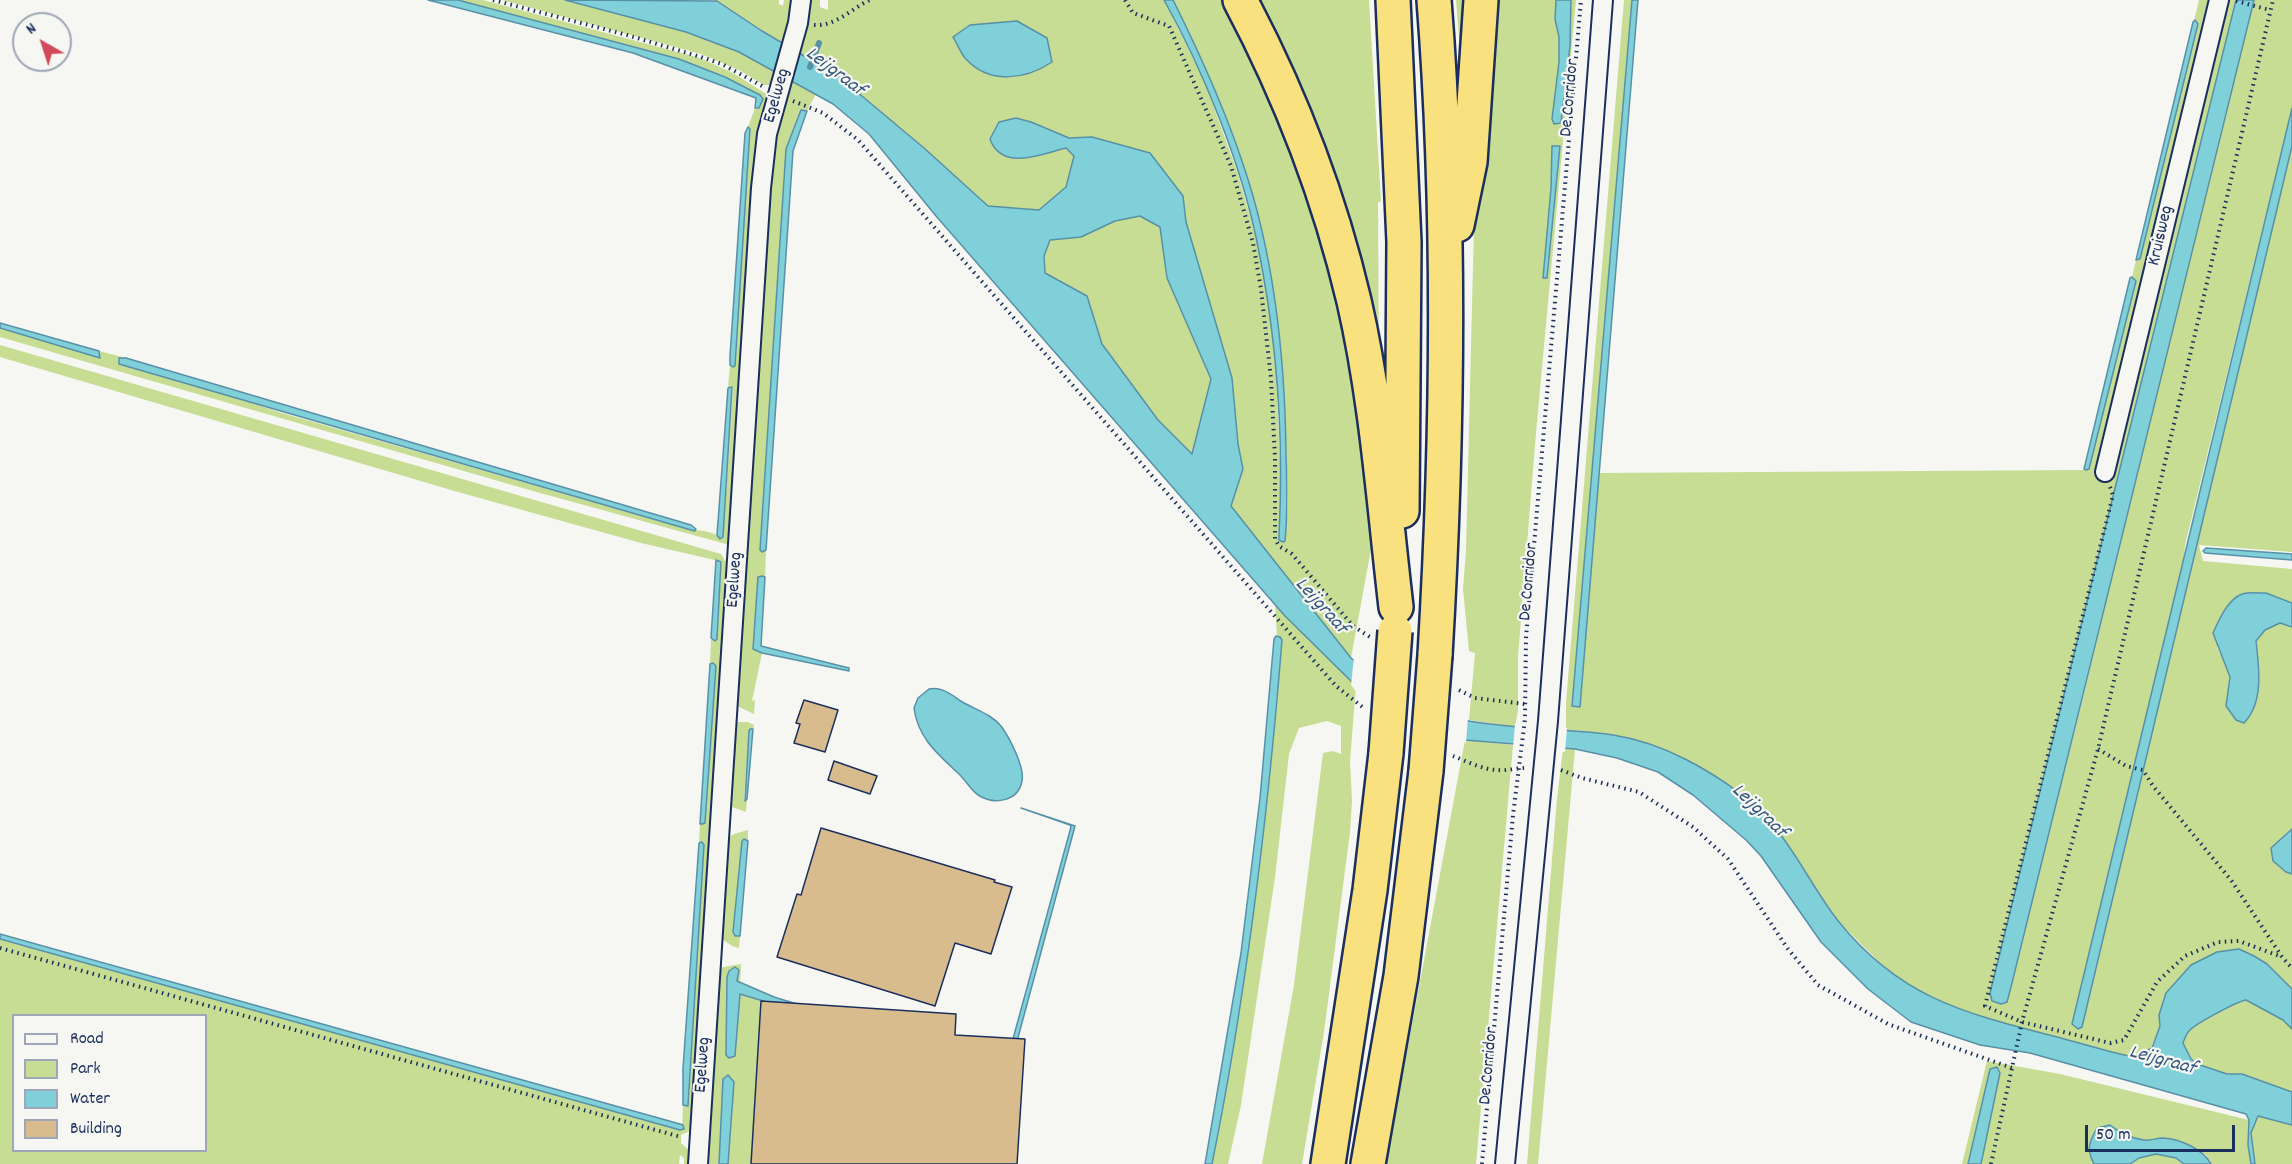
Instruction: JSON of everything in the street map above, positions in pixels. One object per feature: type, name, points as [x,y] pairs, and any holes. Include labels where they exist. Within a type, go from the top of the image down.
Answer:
[{"type":"highway","points":[[1240,0],[1283,84],[1322,185],[1354,303],[1369,380],[1388,626],[1386,753],[1367,914],[1328,1164]]},
{"type":"highway","points":[[1388,626],[1402,514],[1404,388],[1404,242],[1393,0]]},
{"type":"highway","points":[[1368,1164],[1401,976],[1436,655],[1444,484],[1446,277],[1441,102],[1434,0]]},
{"type":"highway","points":[[1446,277],[1470,162],[1481,0]]},
{"type":"street","name":"Egelweg","points":[[698,1164],[761,188],[767,134],[796,30],[801,0]]},
{"type":"street","name":"De Corridor","points":[[1505,1164],[1548,721],[1604,0]]},
{"type":"street","name":"Kruisweg","points":[[2105,472],[2227,1]]},
{"type":"path","points":[[493,0],[701,57],[780,87]]},
{"type":"path","points":[[796,30],[838,20],[856,6],[870,0]]},
{"type":"path","points":[[1125,0],[1133,13],[1169,26],[1231,166],[1253,243],[1261,289],[1271,379],[1276,468],[1275,538],[1279,546],[1292,554],[1353,626],[1388,626]]},
{"type":"path","name":"De Corridor","points":[[1482,1164],[1510,838],[1525,718],[1528,604],[1581,0]]},
{"type":"path","points":[[1991,1164],[2006,1105],[2022,1022],[2098,749],[2273,0]]},
{"type":"path","points":[[2227,1],[2270,10]]},
{"type":"path","points":[[2105,472],[2113,495],[1985,1006],[2022,1022],[2110,1043],[2124,1040],[2157,982],[2185,956],[2218,942],[2239,941],[2282,957]]},
{"type":"path","points":[[1456,689],[1475,698],[1525,704]]},
{"type":"path","points":[[2098,749],[2133,768],[2143,770],[2153,786],[2231,880],[2282,957],[2292,968]]},
{"type":"path","points":[[0,948],[699,1142]]},
{"type":"green space","points":[[458,0],[483,0],[700,58],[733,73],[768,95],[733,539],[726,544],[533,491],[0,337],[0,328],[99,358],[99,351],[126,358],[118,359],[282,413],[691,530],[706,531],[723,537],[733,388],[728,388],[730,365],[735,366],[750,130],[748,127],[755,108],[757,109],[763,99],[725,77],[679,59]]},
{"type":"green space","points":[[502,0],[565,0],[686,32],[739,52],[776,72],[773,83],[764,85],[739,70],[701,54]]},
{"type":"green space","points":[[714,0],[779,0],[779,4],[783,6],[784,0],[795,0],[789,13],[789,28],[783,44]]},
{"type":"green space","points":[[807,0],[820,0],[820,7],[828,10],[828,0],[1164,0],[1205,83],[1237,171],[1257,240],[1268,301],[1276,370],[1281,489],[1279,540],[1287,518],[1288,491],[1283,372],[1270,268],[1254,200],[1237,145],[1212,82],[1173,0],[1230,0],[1337,259],[1374,533],[1351,658],[1231,506],[1243,469],[1208,298],[1186,222],[1183,196],[1092,137],[1069,138],[1031,122],[1021,159],[1067,148],[1074,156],[1066,187],[1039,210],[988,206],[924,148],[838,76],[798,53]]},
{"type":"green space","points":[[1246,0],[1369,0],[1381,201],[1378,203],[1379,391]]},
{"type":"green space","points":[[1456,0],[1471,0],[1464,103]]},
{"type":"green space","points":[[1488,0],[1556,0],[1555,19],[1559,37],[1559,62],[1552,119],[1554,124],[1570,46],[1571,0],[1576,0],[1536,433],[1518,656],[1518,710],[1515,727],[1469,720],[1475,653],[1469,651],[1463,589],[1466,550],[1474,225]],"holes":[[[1560,147],[1547,278],[1543,277],[1551,188]]]},
{"type":"green space","points":[[1624,0],[1632,0],[1573,705],[1579,707],[1599,473],[2086,470],[2136,281],[2132,277],[2199,0],[2236,0],[1990,993],[2007,1002],[2086,686],[2155,394],[2254,0],[2292,0],[2292,108],[2185,545],[2183,566],[2082,1027],[2292,146],[2292,552],[2199,545],[2203,561],[2292,569],[2292,603],[2278,597],[2217,647],[2250,717],[2258,679],[2256,641],[2265,630],[2280,623],[2292,627],[2292,829],[2285,834],[2280,867],[2292,874],[2292,989],[2267,964],[2254,956],[2239,949],[2217,952],[2191,965],[2166,993],[2159,1015],[2160,1026],[2151,1048],[2133,1057],[1981,1018],[1921,993],[1887,970],[1839,922],[1777,830],[1760,811],[1718,778],[1685,759],[1651,744],[1584,731],[1566,731],[1566,703]]},
{"type":"green space","points":[[791,81],[816,94],[807,111],[805,110],[784,174],[760,550],[762,552],[766,550],[765,577],[762,576],[753,648],[762,653],[752,701],[755,700],[754,714],[733,704],[773,137]]},
{"type":"green space","points":[[1140,215],[1160,227],[1167,278],[1211,379],[1192,454],[1158,420],[1102,344],[1087,296],[1045,274],[1044,256],[1050,240],[1081,237],[1115,221]]},
{"type":"green space","points":[[0,345],[721,554],[730,568],[694,1129],[681,1135],[681,1143],[693,1154],[693,1164],[684,1164],[684,1158],[680,1155],[679,1164],[0,1164],[0,939],[682,1130],[683,1105],[688,1106],[689,1104],[702,842],[699,843],[700,824],[705,823],[713,663],[710,664],[711,639],[715,641],[719,561],[641,543],[458,492],[0,357]]},
{"type":"green space","points":[[1275,604],[1356,686],[1350,761],[1352,801],[1350,832],[1324,1032],[1302,1164],[1262,1164],[1294,985],[1323,753],[1333,751],[1341,754],[1341,726],[1327,721],[1299,728],[1289,754],[1275,877],[1241,1105],[1228,1164],[1212,1164],[1236,1034],[1263,838],[1282,640],[1277,636]]},
{"type":"green space","points":[[732,722],[748,722],[754,725],[749,731],[744,799],[745,801],[747,799],[746,812],[726,805]]},
{"type":"green space","points":[[1465,740],[1513,745],[1476,1164],[1386,1164]]},
{"type":"green space","points":[[1563,749],[1575,749],[1538,1164],[1527,1164],[1557,799]]},
{"type":"green space","points":[[748,830],[748,841],[744,839],[735,936],[740,936],[739,948],[718,936],[724,840]]},
{"type":"green space","points":[[741,964],[740,983],[737,982],[739,970],[727,977],[726,1055],[729,1057],[735,1055],[739,993],[982,1067],[983,1164],[728,1164],[734,1082],[723,1079],[719,1164],[703,1164],[718,968]]},
{"type":"green space","points":[[2246,1000],[2283,1020],[2292,1029],[2292,1092],[2242,1074],[2227,1074],[2197,1064],[2191,1059],[2183,1043],[2194,1026]]},
{"type":"green space","points":[[1987,1061],[2060,1074],[2249,1120],[2248,1145],[2251,1164],[2211,1164],[2206,1155],[2163,1138],[2147,1141],[2127,1136],[2110,1125],[2089,1154],[2094,1164],[1981,1164],[2000,1073],[1990,1070],[1968,1164],[1962,1164]]},
{"type":"green space","points":[[2258,1115],[2292,1125],[2292,1164],[2255,1164],[2251,1133]]},
{"type":"green space","points":[[2156,1154],[2176,1158],[2184,1164],[2130,1164],[2139,1158]]},
{"type":"water","points":[[428,0],[458,0],[679,59],[725,77],[760,95],[763,99],[759,108],[755,108],[756,98],[633,53]]},
{"type":"water","name":"Leijgraaf","points":[[565,0],[717,1],[838,76],[924,148],[988,206],[1039,210],[1066,187],[1074,156],[1066,148],[1023,158],[1003,155],[990,139],[999,122],[1016,118],[1069,138],[1092,137],[1150,153],[1183,196],[1186,222],[1232,378],[1238,444],[1243,469],[1231,506],[1351,658],[1363,669],[1402,698],[1450,717],[1505,726],[1623,737],[1660,748],[1699,767],[1736,790],[1768,819],[1839,922],[1862,947],[1885,968],[1908,984],[1959,1009],[2133,1057],[2152,1048],[2160,1026],[2159,1015],[2166,993],[2191,965],[2217,952],[2239,949],[2254,956],[2267,964],[2292,989],[2292,1029],[2283,1020],[2246,1000],[2194,1027],[2183,1043],[2191,1059],[2197,1064],[2227,1074],[2242,1074],[2292,1092],[2292,1125],[2258,1116],[2251,1133],[2255,1164],[2251,1164],[2248,1145],[2249,1120],[2246,1114],[2030,1053],[1980,1045],[1911,1022],[1868,989],[1821,942],[1761,856],[1746,840],[1693,795],[1658,772],[1617,758],[1575,749],[1465,740],[1356,686],[1285,616],[936,216],[869,134],[833,104],[739,52],[686,32]],"holes":[[[1140,216],[1160,227],[1167,278],[1211,379],[1192,454],[1158,420],[1102,344],[1087,296],[1045,273],[1044,256],[1050,240],[1081,237],[1115,221]]]},
{"type":"water","points":[[1164,0],[1173,0],[1220,103],[1237,145],[1264,237],[1276,309],[1283,382],[1287,519],[1283,542],[1279,540],[1280,425],[1274,351],[1257,242],[1231,149],[1193,56]]},
{"type":"water","points":[[1556,0],[1571,0],[1570,46],[1561,123],[1554,124],[1552,119],[1559,62],[1559,37],[1555,19]]},
{"type":"water","points":[[1632,0],[1638,0],[1580,707],[1572,706]]},
{"type":"water","points":[[2236,0],[2254,0],[2011,987],[2007,1002],[2001,1004],[1992,1001],[1990,993]]},
{"type":"water","points":[[2195,20],[2198,24],[2140,259],[2136,260],[2193,22]]},
{"type":"water","points":[[1017,21],[1047,38],[1052,62],[1019,76],[996,76],[985,73],[965,58],[953,37],[970,25]]},
{"type":"water","points":[[2292,108],[2292,146],[2082,1027],[2078,1029],[2072,1024]]},
{"type":"water","points":[[801,110],[807,111],[793,151],[766,550],[762,552],[760,550],[786,149]]},
{"type":"water","points":[[748,127],[750,129],[735,366],[733,367],[730,365],[730,356],[745,133]]},
{"type":"water","points":[[1552,146],[1560,146],[1547,278],[1543,278],[1551,188]]},
{"type":"water","points":[[2132,277],[2136,281],[2089,469],[2086,470],[2084,469]]},
{"type":"water","points":[[0,323],[99,351],[100,358],[0,328]]},
{"type":"water","points":[[119,358],[126,358],[691,525],[696,529],[691,530],[119,364]]},
{"type":"water","points":[[732,387],[723,537],[720,539],[717,535],[728,388]]},
{"type":"water","points":[[2206,548],[2292,554],[2292,560],[2205,553],[2203,551]]},
{"type":"water","points":[[716,560],[721,562],[717,639],[715,641],[711,638]]},
{"type":"water","points":[[758,577],[765,577],[761,646],[849,668],[849,671],[762,653],[753,649]]},
{"type":"water","points":[[2247,593],[2266,593],[2292,603],[2292,627],[2280,623],[2265,630],[2256,641],[2259,684],[2255,705],[2244,723],[2236,720],[2226,706],[2230,677],[2213,633],[2224,611],[2237,597]]},
{"type":"water","points":[[1276,636],[1282,640],[1255,903],[1236,1034],[1212,1164],[1205,1164],[1241,953],[1260,798]]},
{"type":"water","points":[[713,663],[716,666],[705,823],[700,824],[710,664]]},
{"type":"water","points":[[929,689],[939,689],[948,693],[989,716],[1001,726],[1019,760],[1022,775],[1020,788],[1011,797],[998,801],[978,795],[931,746],[920,729],[914,708],[918,698]]},
{"type":"water","points":[[753,729],[745,801],[749,731]]},
{"type":"water","points":[[1021,808],[1075,826],[1009,1071],[1005,1068],[1071,827]]},
{"type":"water","points":[[2292,829],[2292,874],[2273,861],[2271,848]]},
{"type":"water","points":[[744,839],[748,841],[740,936],[735,936],[733,932]]},
{"type":"water","points":[[702,842],[704,845],[688,1106],[683,1105],[683,1068],[699,843]]},
{"type":"water","points":[[0,934],[680,1124],[684,1129],[680,1130],[0,939]]},
{"type":"water","points":[[735,967],[739,970],[737,981],[774,997],[986,1062],[982,1067],[740,994],[735,1056],[729,1058],[726,1055],[727,977],[729,971]]},
{"type":"water","points":[[1997,1067],[2000,1073],[1981,1164],[1968,1164],[1990,1069]]},
{"type":"water","points":[[728,1075],[734,1082],[728,1164],[719,1164],[723,1079]]},
{"type":"water","points":[[2110,1125],[2126,1135],[2139,1139],[2177,1140],[2197,1149],[2211,1164],[2184,1164],[2176,1158],[2156,1154],[2139,1158],[2130,1164],[2094,1164],[2089,1150],[2092,1137],[2097,1128]]},
{"type":"pier","points":[[1354,657],[1388,685],[1414,702],[1442,712],[1468,717],[1466,743],[1399,725],[1365,703],[1351,685]]},
{"type":"pier","points":[[1515,724],[1567,728],[1565,752],[1513,748]]},
{"type":"building","points":[[804,700],[838,710],[825,752],[794,743],[800,724],[796,723]]},
{"type":"building","points":[[834,761],[877,776],[870,794],[828,780]]},
{"type":"building","points":[[821,828],[1012,887],[991,954],[955,943],[935,1006],[777,957],[797,894],[801,895]]},
{"type":"building","points":[[761,1001],[956,1014],[955,1035],[1025,1039],[1017,1164],[751,1164]]},
{"type":"waterway","name":"Leijgraaf","points":[[810,67],[819,43]]}]
